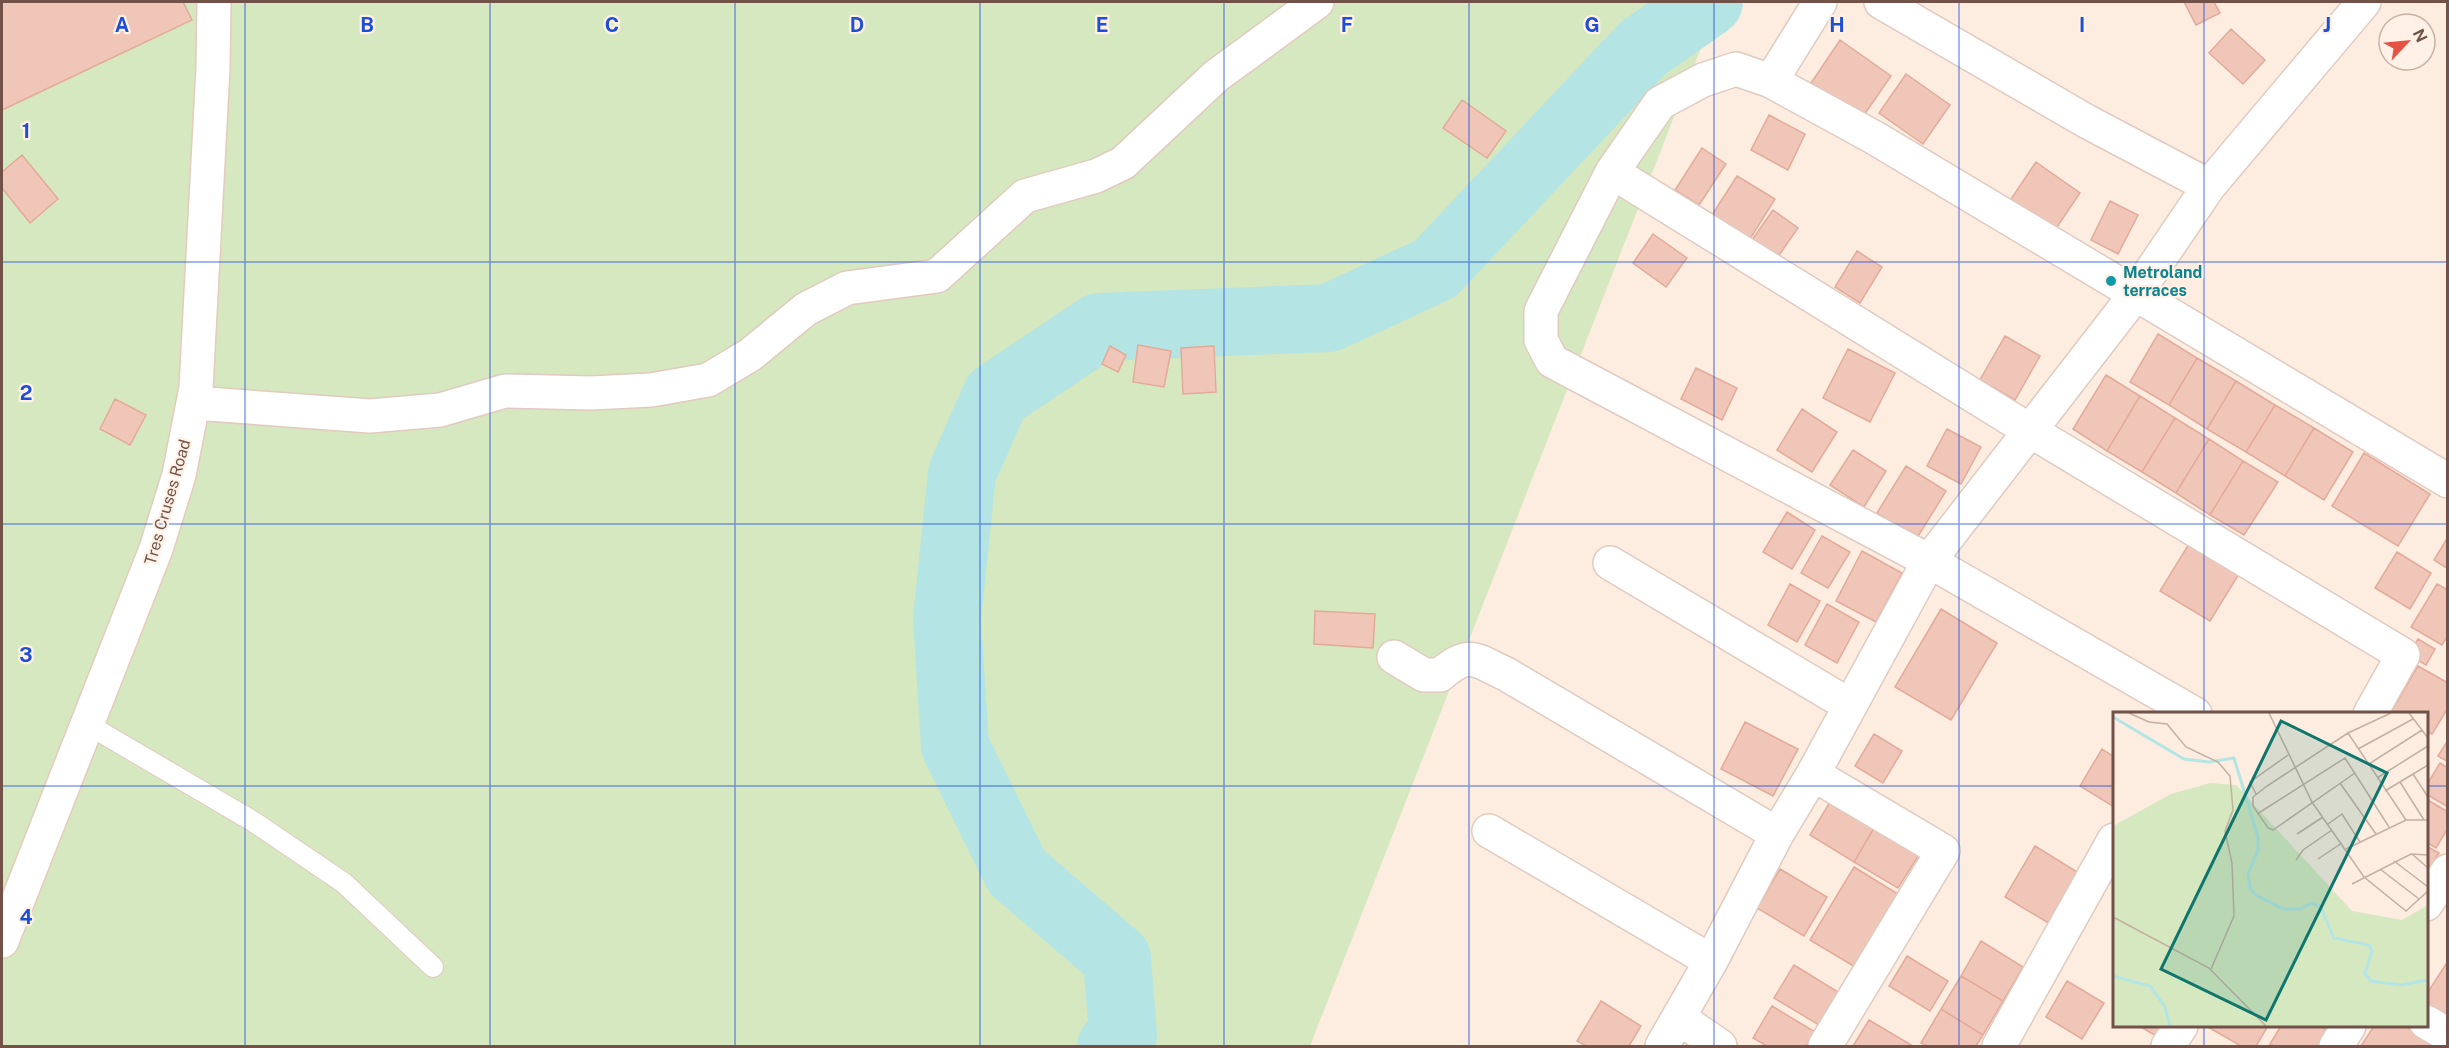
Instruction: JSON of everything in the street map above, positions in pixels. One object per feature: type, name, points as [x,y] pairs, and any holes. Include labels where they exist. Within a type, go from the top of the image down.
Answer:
[{"type":"street","name":"Tres Cruses Road","points":[[2,941],[156,549],[179,474],[194,403],[213,68],[214,2]]},
{"type":"street","points":[[194,403],[370,416],[440,410],[505,391],[591,393],[651,390],[708,380],[750,355],[806,309],[847,288],[937,276],[1025,196],[1096,176],[1123,163],[1216,76],[1317,2]]},
{"type":"street","points":[[1771,81],[1820,2]]},
{"type":"street","points":[[1881,2],[2086,121],[2209,186]]},
{"type":"street","points":[[1662,1047],[1929,561],[2135,295],[2209,186],[2364,2]]},
{"type":"street","points":[[2189,712],[1929,561],[1552,361],[1541,340],[1541,311],[1612,172],[1660,103],[1703,80],[1736,69],[1771,81],[1875,138],[2448,481]]},
{"type":"street","points":[[1612,172],[2029,430],[2403,655],[2371,712]]},
{"type":"street","points":[[1610,563],[1849,705]]},
{"type":"street","points":[[1394,657],[1424,675],[1440,675],[1457,661],[1470,658],[1506,674],[1777,834]]},
{"type":"street","points":[[1813,774],[1943,851],[1825,1047]]},
{"type":"street","points":[[1489,831],[1711,961]]},
{"type":"street","points":[[1999,1047],[2113,844]]},
{"type":"street","points":[[2428,901],[2448,871]]},
{"type":"street","points":[[1679,1018],[1720,1047]]},
{"type":"street","points":[[2428,1023],[2448,1035]]},
{"type":"street","points":[[2169,1047],[2180,1027]]},
{"type":"street","points":[[2336,1047],[2348,1027]]},
{"type":"lane","points":[[87,724],[254,822],[344,883],[433,967]]},
{"type":"green space","points":[[2,2],[1719,2],[1310,1046],[2,1046]]},
{"type":"building","points":[[2,2],[183,2],[192,20],[2,110]]},
{"type":"building","points":[[2184,2],[2214,2],[2220,13],[2196,25]]},
{"type":"building","points":[[2231,29],[2265,60],[2243,84],[2209,53]]},
{"type":"building","points":[[1840,40],[1891,76],[1862,118],[1811,83]]},
{"type":"building","points":[[1906,74],[1950,105],[1923,144],[1879,113]]},
{"type":"building","points":[[1462,100],[1506,131],[1487,158],[1443,128]]},
{"type":"building","points":[[1769,115],[1805,134],[1788,170],[1751,150]]},
{"type":"building","points":[[1702,148],[1726,164],[1699,205],[1675,190]]},
{"type":"building","points":[[22,155],[58,199],[30,223],[2,188],[2,172]]},
{"type":"building","points":[[2036,162],[2080,193],[2053,233],[2009,202]]},
{"type":"building","points":[[1737,176],[1775,199],[1750,239],[1712,215]]},
{"type":"building","points":[[2110,201],[2138,215],[2118,254],[2091,240]]},
{"type":"building","points":[[1773,210],[1798,228],[1777,258],[1752,240]]},
{"type":"building","points":[[1653,234],[1687,258],[1666,287],[1633,263]]},
{"type":"building","points":[[1857,251],[1882,267],[1860,303],[1835,287]]},
{"type":"building","points":[[2158,334],[2197,358],[2169,405],[2130,382]]},
{"type":"building","points":[[2005,336],[2040,356],[2015,400],[1980,380]]},
{"type":"building","points":[[1138,345],[1171,351],[1164,387],[1133,382]]},
{"type":"building","points":[[1110,346],[1126,355],[1118,372],[1102,364]]},
{"type":"building","points":[[1214,346],[1216,392],[1183,394],[1181,348]]},
{"type":"building","points":[[1848,349],[1895,373],[1870,422],[1823,398]]},
{"type":"building","points":[[2197,358],[2236,381],[2207,429],[2169,405]]},
{"type":"building","points":[[1696,368],[1737,388],[1722,420],[1681,399]]},
{"type":"building","points":[[2106,375],[2140,396],[2107,451],[2073,429]]},
{"type":"building","points":[[2236,381],[2275,405],[2246,452],[2207,429]]},
{"type":"building","points":[[2140,396],[2175,418],[2142,472],[2107,451]]},
{"type":"building","points":[[115,399],[146,415],[130,445],[100,429]]},
{"type":"building","points":[[2275,405],[2314,428],[2285,476],[2246,452]]},
{"type":"building","points":[[1802,409],[1837,432],[1812,472],[1777,450]]},
{"type":"building","points":[[2175,418],[2209,439],[2176,493],[2142,472]]},
{"type":"building","points":[[2314,428],[2353,452],[2324,500],[2285,476]]},
{"type":"building","points":[[1947,429],[1981,447],[1961,484],[1927,466]]},
{"type":"building","points":[[2209,439],[2243,461],[2210,515],[2176,493]]},
{"type":"building","points":[[1853,450],[1886,471],[1864,507],[1830,485]]},
{"type":"building","points":[[2364,453],[2430,494],[2398,546],[2332,506]]},
{"type":"building","points":[[2243,461],[2278,482],[2244,535],[2210,515]]},
{"type":"building","points":[[1906,466],[1946,491],[1917,538],[1877,513]]},
{"type":"building","points":[[1787,512],[1815,530],[1792,569],[1763,552]]},
{"type":"building","points":[[1822,536],[1850,552],[1828,588],[1801,573]]},
{"type":"building","points":[[2448,537],[2448,569],[2434,560]]},
{"type":"building","points":[[2192,539],[2242,569],[2210,621],[2160,591]]},
{"type":"building","points":[[1862,551],[1902,573],[1876,622],[1836,601]]},
{"type":"building","points":[[2397,552],[2431,573],[2410,609],[2375,588]]},
{"type":"building","points":[[1790,584],[1820,601],[1797,642],[1768,625]]},
{"type":"building","points":[[2437,584],[2448,590],[2448,635],[2442,645],[2411,627]]},
{"type":"building","points":[[1827,604],[1859,622],[1837,663],[1805,645]]},
{"type":"building","points":[[1941,609],[1997,643],[1951,720],[1895,687]]},
{"type":"building","points":[[1315,611],[1375,614],[1373,648],[1314,644]]},
{"type":"building","points":[[2418,639],[2435,649],[2426,665],[2408,655]]},
{"type":"building","points":[[2418,666],[2448,683],[2448,708],[2432,734],[2428,732],[2428,712],[2395,712],[2392,710]]},
{"type":"building","points":[[1745,722],[1798,749],[1773,796],[1721,769]]},
{"type":"building","points":[[1874,734],[1902,751],[1883,783],[1855,766]]},
{"type":"building","points":[[2448,740],[2448,762],[2438,756]]},
{"type":"building","points":[[2102,749],[2113,756],[2113,806],[2080,786]]},
{"type":"building","points":[[2440,763],[2448,768],[2448,807],[2428,795],[2428,783]]},
{"type":"building","points":[[1833,797],[1877,823],[1854,862],[1810,835]]},
{"type":"building","points":[[2428,800],[2448,812],[2448,828],[2436,848],[2428,843]]},
{"type":"building","points":[[1877,823],[1922,850],[1898,888],[1854,862]]},
{"type":"building","points":[[2035,846],[2082,875],[2052,925],[2005,897]]},
{"type":"building","points":[[2428,847],[2439,853],[2428,871]]},
{"type":"building","points":[[1854,867],[1898,894],[1855,967],[1810,940]]},
{"type":"building","points":[[1780,869],[1827,897],[1804,936],[1757,908]]},
{"type":"building","points":[[1981,941],[2023,967],[2003,1001],[1961,976]]},
{"type":"building","points":[[1907,956],[1948,981],[1930,1011],[1889,986]]},
{"type":"building","points":[[2448,961],[2448,1024],[2428,1012],[2428,992]]},
{"type":"building","points":[[1794,965],[1838,992],[1819,1025],[1774,998]]},
{"type":"building","points":[[1961,976],[2003,1001],[1983,1035],[1941,1009]]},
{"type":"building","points":[[2067,981],[2104,1003],[2082,1039],[2046,1017]]},
{"type":"building","points":[[1601,1001],[1641,1026],[1629,1046],[1586,1046],[1577,1041]]},
{"type":"building","points":[[1772,1006],[1815,1032],[1806,1046],[1767,1046],[1753,1038]]},
{"type":"building","points":[[1941,1009],[1983,1035],[1976,1046],[1927,1046],[1921,1043]]},
{"type":"building","points":[[1869,1020],[1913,1046],[1853,1046]]},
{"type":"building","points":[[2141,1027],[2164,1027],[2158,1037]]},
{"type":"building","points":[[2208,1027],[2267,1027],[2256,1046],[2241,1046]]},
{"type":"building","points":[[2280,1027],[2322,1027],[2333,1034],[2326,1046],[2274,1046],[2270,1044]]},
{"type":"building","points":[[2373,1027],[2407,1027],[2432,1043],[2430,1046],[2361,1046]]},
{"type":"waterway","points":[[1111,1046],[1123,1035],[1117,958],[1017,872],[955,746],[947,619],[962,473],[996,396],[1099,327],[1329,318],[1435,269],[1643,48],[1709,2]]},
{"type":"place","name":"Metroland terraces","points":[[2111,281]]}]
